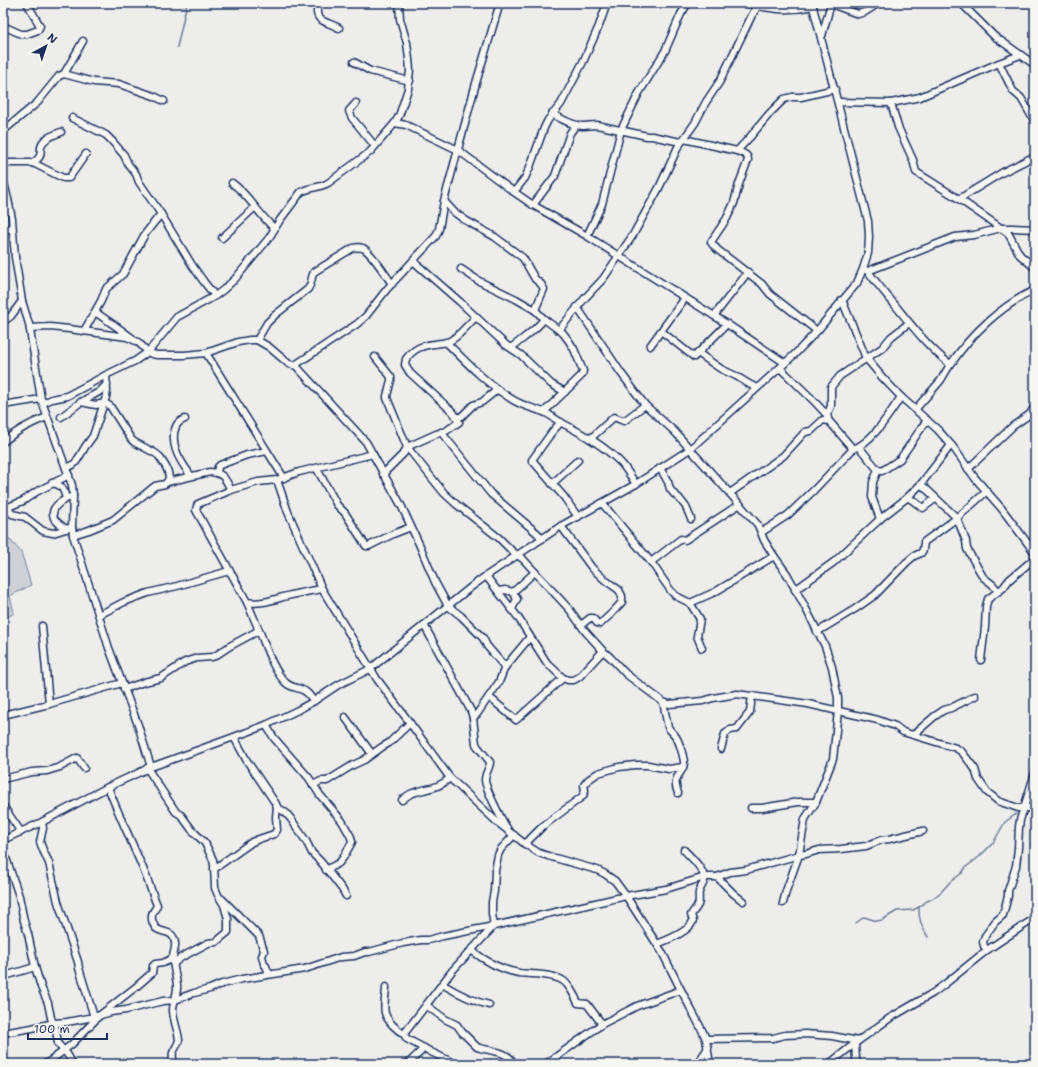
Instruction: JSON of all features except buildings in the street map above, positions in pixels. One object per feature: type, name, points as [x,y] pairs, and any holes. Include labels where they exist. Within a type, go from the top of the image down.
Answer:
[{"type":"street","points":[[3,26],[21,34],[27,34],[38,30],[40,26],[27,3]]},
{"type":"street","points":[[319,3],[316,13],[318,17],[321,20],[339,28]]},
{"type":"street","points":[[3,405],[52,400],[67,396],[136,361],[148,352],[177,317],[215,296],[230,285],[269,238],[274,228],[301,192],[328,183],[370,152],[395,123],[402,107],[410,81],[407,43],[399,3]]},
{"type":"street","points":[[297,366],[298,363],[357,324],[436,236],[476,83],[500,3]]},
{"type":"street","points":[[514,192],[526,178],[544,128],[552,114],[561,104],[583,62],[599,26],[607,3]]},
{"type":"street","points":[[587,236],[602,204],[621,130],[639,93],[665,51],[681,14],[688,3]]},
{"type":"street","points":[[3,840],[42,822],[108,786],[149,768],[266,725],[314,702],[338,685],[370,670],[486,576],[561,526],[636,484],[690,449],[795,354],[817,331],[866,270],[869,237],[868,221],[813,5],[789,10],[745,3]]},
{"type":"street","points":[[822,37],[831,3],[858,14],[865,12],[879,3]]},
{"type":"street","points":[[961,3],[994,36],[1007,44],[1035,66]]},
{"type":"street","points":[[559,330],[577,307],[603,279],[633,235],[660,188],[675,152],[695,123],[706,102],[720,81],[752,15],[758,6]]},
{"type":"street","points":[[3,131],[37,103],[59,76],[64,74],[83,41]]},
{"type":"street","points":[[838,102],[891,103],[920,97],[1020,55]]},
{"type":"street","points":[[354,62],[370,71],[410,81]]},
{"type":"street","points":[[999,63],[1013,91],[1021,98],[1035,122]]},
{"type":"street","points":[[64,74],[94,82],[118,84],[154,96],[164,101]]},
{"type":"street","points":[[737,151],[784,99],[835,89]]},
{"type":"street","points":[[356,103],[349,111],[352,118],[375,146]]},
{"type":"street","points":[[891,103],[898,127],[913,160],[916,172],[1002,228],[1008,233],[1020,255],[1035,268]]},
{"type":"street","points":[[552,114],[583,127],[597,125],[647,136],[682,141],[746,154],[748,160],[734,203],[711,242],[718,250],[762,284],[770,294],[817,331]]},
{"type":"street","points":[[72,118],[106,135],[124,155],[128,164],[136,174],[139,182],[161,214],[192,265],[215,296]]},
{"type":"street","points":[[395,123],[406,125],[458,150],[533,205],[587,236],[727,324],[782,365],[828,418],[878,470],[882,471],[900,459],[927,420]]},
{"type":"street","points":[[533,205],[555,176],[570,133],[576,125]]},
{"type":"street","points":[[33,163],[41,156],[42,143],[49,137],[61,132]]},
{"type":"street","points":[[3,163],[33,163],[63,178],[69,178],[86,154]]},
{"type":"street","points":[[959,199],[1003,172],[1029,159],[1035,159]]},
{"type":"street","points":[[3,179],[8,199],[22,301],[30,328],[42,401],[69,475],[73,496],[69,528]]},
{"type":"street","points":[[232,182],[241,190],[274,228]]},
{"type":"street","points":[[444,202],[465,220],[495,237],[523,258],[535,279],[544,289],[535,310]]},
{"type":"street","points":[[222,238],[255,207]]},
{"type":"street","points":[[84,331],[106,289],[123,274],[145,234],[161,214]]},
{"type":"street","points":[[866,270],[955,237],[974,235],[1002,228],[1035,229]]},
{"type":"street","points":[[3,229],[12,229]]},
{"type":"street","points":[[257,340],[267,323],[274,315],[308,289],[311,285],[312,275],[314,272],[353,248],[359,247],[364,249],[374,258],[392,284]]},
{"type":"street","points":[[413,261],[476,316],[506,345],[521,355],[551,384],[564,392]]},
{"type":"street","points":[[461,268],[479,281],[535,310],[559,330],[574,349],[583,373],[544,412]]},
{"type":"street","points":[[866,270],[909,323],[939,356],[950,364]]},
{"type":"street","points":[[714,316],[748,272]]},
{"type":"street","points":[[915,410],[938,383],[950,364],[976,334],[1002,309],[1035,290]]},
{"type":"street","points":[[650,346],[685,298]]},
{"type":"street","points":[[842,300],[866,358],[901,397],[938,430],[968,469],[1002,508],[1035,553]]},
{"type":"street","points":[[3,322],[11,316],[22,301]]},
{"type":"street","points":[[577,307],[621,373],[645,405],[674,431],[758,525],[764,540],[787,574],[825,646],[832,667],[838,698],[838,711],[832,759],[816,802],[805,819],[799,855],[783,903]]},
{"type":"street","points":[[95,312],[118,327],[152,354],[184,355],[206,353],[238,342],[257,340],[269,346],[289,364],[297,366],[366,442],[401,505],[435,582],[448,606],[461,616],[483,638],[487,646],[505,667]]},
{"type":"street","points":[[383,474],[404,453],[407,447],[458,424],[457,418],[446,406],[412,376],[405,365],[406,359],[424,345],[452,340],[476,316]]},
{"type":"street","points":[[511,348],[534,331],[544,319]]},
{"type":"street","points":[[828,418],[831,406],[831,387],[840,376],[882,348],[891,337],[909,323]]},
{"type":"street","points":[[661,331],[694,357],[727,324]]},
{"type":"street","points":[[30,328],[50,327],[110,334],[134,339]]},
{"type":"street","points":[[446,342],[467,364],[497,390],[518,403],[544,412],[590,439],[612,455],[622,465],[636,484]]},
{"type":"street","points":[[206,353],[284,478]]},
{"type":"street","points":[[698,353],[721,369],[757,388]]},
{"type":"street","points":[[375,357],[391,377],[392,380],[387,398],[407,447],[438,487],[450,500],[482,524],[523,559],[570,610],[584,631],[603,651],[626,674],[663,702],[669,704],[703,701],[737,694],[808,704],[878,720],[895,726],[903,732],[956,748],[962,752],[975,769],[978,779],[987,792],[998,801],[1018,808],[1035,808]]},
{"type":"street","points":[[66,468],[76,462],[91,440],[101,410],[105,404],[107,391],[106,375]]},
{"type":"street","points":[[61,417],[80,402],[99,392],[107,384]]},
{"type":"street","points":[[457,418],[462,416],[473,406],[482,402],[497,390]]},
{"type":"street","points":[[762,532],[788,515],[838,464],[874,434],[901,397]]},
{"type":"street","points":[[80,402],[96,405],[105,404],[110,406],[131,439],[155,453],[163,461],[168,472],[168,482]]},
{"type":"street","points":[[590,439],[614,417],[624,421],[645,405]]},
{"type":"street","points":[[968,469],[1013,426],[1030,414],[1035,406]]},
{"type":"street","points":[[3,442],[19,430],[47,417]]},
{"type":"street","points":[[730,493],[783,456],[805,432],[811,431],[823,420],[828,418]]},
{"type":"street","points":[[184,419],[176,425],[174,446],[191,476]]},
{"type":"street","points":[[561,422],[532,460],[578,517]]},
{"type":"street","points":[[442,432],[490,494],[537,533],[542,539]]},
{"type":"street","points":[[795,590],[834,562],[880,519],[908,497],[921,484],[951,446]]},
{"type":"street","points":[[217,472],[220,465],[247,455],[267,451]]},
{"type":"street","points":[[314,702],[306,692],[294,688],[288,684],[282,678],[274,665],[247,602],[196,508],[198,504],[231,490],[258,482],[277,480],[299,472],[317,469],[373,454]]},
{"type":"street","points":[[552,484],[578,460]]},
{"type":"street","points":[[660,468],[668,482],[670,489],[686,507],[691,519]]},
{"type":"street","points":[[317,469],[337,505],[345,513],[366,546],[369,546],[411,526]]},
{"type":"street","points":[[878,470],[873,482],[872,497],[880,519]]},
{"type":"street","points":[[73,535],[112,520],[155,486],[168,482],[210,472],[217,472],[221,474],[231,490]]},
{"type":"street","points":[[69,475],[36,492],[28,498],[5,508],[12,514],[25,517],[43,531],[53,533],[69,528]]},
{"type":"street","points":[[277,480],[288,512],[322,589],[349,632],[370,670],[450,778],[485,812],[525,844],[539,853],[597,870],[615,881],[662,952],[706,1039],[710,1064]]},
{"type":"street","points":[[52,484],[57,484],[61,487],[66,498]]},
{"type":"street","points":[[921,484],[935,499],[957,518],[966,541],[967,549],[982,577],[992,584],[998,591]]},
{"type":"street","points":[[817,632],[875,595],[907,562],[914,556],[921,553],[924,542],[957,518],[987,491]]},
{"type":"street","points":[[45,1064],[64,1051],[75,1041],[97,1016],[152,973],[153,966],[155,964],[182,958],[208,943],[216,942],[228,932],[228,919],[224,904],[215,888],[213,860],[205,843],[192,830],[181,815],[176,812],[149,768],[138,725],[123,686],[73,535],[69,528],[55,520],[53,513],[57,504],[66,498],[73,496]]},
{"type":"street","points":[[908,497],[923,508],[935,499]]},
{"type":"street","points":[[602,503],[651,562],[671,591],[676,596],[690,604],[700,619],[697,636],[702,648]]},
{"type":"street","points":[[651,562],[681,539],[685,540],[740,504]]},
{"type":"street","points":[[561,526],[592,568],[619,590],[622,596],[622,602],[600,624],[593,618],[590,618],[581,625]]},
{"type":"street","points":[[690,604],[715,592],[774,556]]},
{"type":"street","points":[[981,660],[988,599],[1003,588],[1009,580],[1035,558]]},
{"type":"street","points":[[99,615],[124,602],[148,593],[229,571]]},
{"type":"street","points":[[513,592],[535,572]]},
{"type":"street","points":[[486,576],[512,609],[547,663],[563,678],[568,680],[579,678],[603,651]]},
{"type":"street","points":[[247,602],[262,602],[322,589]]},
{"type":"street","points":[[498,591],[505,590],[513,592],[517,598],[512,609]]},
{"type":"street","points":[[424,625],[473,718],[476,744],[491,764],[485,780],[486,785],[501,817],[512,834]]},
{"type":"street","points":[[42,626],[49,704]]},
{"type":"street","points":[[3,715],[161,678],[185,662],[197,658],[215,656],[256,632],[258,628]]},
{"type":"street","points":[[473,718],[499,682],[505,667],[530,638]]},
{"type":"street","points":[[488,697],[516,720],[563,678]]},
{"type":"street","points":[[721,749],[726,734],[730,730],[737,729],[750,712],[752,696]]},
{"type":"street","points":[[913,735],[944,710],[975,696]]},
{"type":"street","points":[[663,702],[669,728],[677,738],[684,761],[682,770],[678,774],[676,780],[675,787],[678,793]]},
{"type":"street","points":[[345,717],[372,754]]},
{"type":"street","points":[[313,785],[321,781],[327,781],[364,760],[389,744],[410,723]]},
{"type":"street","points":[[266,725],[274,738],[306,775],[320,795],[342,821],[351,837],[352,842],[343,858],[339,863],[326,870]]},
{"type":"street","points":[[214,869],[252,842],[274,834],[276,830],[277,807],[275,801],[247,761],[234,737]]},
{"type":"street","points":[[3,778],[32,772],[48,771],[60,767],[77,758],[84,768]]},
{"type":"street","points":[[525,844],[543,826],[583,796],[585,790],[584,784],[598,773],[619,767],[635,765],[654,766],[669,769],[683,767]]},
{"type":"street","points":[[987,950],[984,946],[985,936],[995,922],[1003,915],[1008,891],[1016,866],[1019,827],[1035,773]]},
{"type":"street","points":[[402,800],[412,793],[440,785],[450,778]]},
{"type":"street","points":[[108,786],[142,865],[157,905],[152,914],[154,925],[157,929],[170,933],[175,944],[174,970],[177,986],[173,1010],[179,1040],[173,1053],[174,1064]]},
{"type":"street","points":[[751,808],[762,808],[798,802],[816,802]]},
{"type":"street","points":[[3,806],[21,832]]},
{"type":"street","points":[[277,807],[286,813],[291,819],[306,841],[312,853],[321,862],[346,896]]},
{"type":"street","points":[[42,822],[43,828],[40,842],[49,863],[58,902],[76,955],[81,975],[97,1016]]},
{"type":"street","points":[[3,1032],[67,1022],[163,1001],[175,1000],[222,984],[305,968],[403,943],[428,940],[626,896],[666,889],[705,877],[717,877],[730,872],[746,870],[819,850],[866,846],[881,840],[923,831]]},
{"type":"street","points":[[494,926],[492,902],[498,855],[512,834]]},
{"type":"street","points":[[3,849],[19,896],[35,967],[41,987],[48,1002],[58,1044],[73,1064]]},
{"type":"street","points":[[657,944],[675,937],[692,925],[694,921],[691,915],[699,902],[698,896],[705,877],[703,872],[684,850]]},
{"type":"street","points":[[717,877],[743,901]]},
{"type":"street","points":[[218,895],[259,936],[264,951],[262,956],[264,964],[269,974]]},
{"type":"street","points":[[829,1064],[856,1042],[890,1018],[933,993],[987,950],[1035,918]]},
{"type":"street","points":[[404,1034],[452,971],[494,926]]},
{"type":"street","points":[[471,950],[483,959],[503,969],[519,973],[551,976],[563,980],[578,1003],[587,1004],[602,1024]]},
{"type":"street","points":[[3,967],[8,975],[35,967]]},
{"type":"street","points":[[442,984],[463,996],[489,1005]]},
{"type":"street","points":[[386,987],[385,1012],[387,1018],[404,1034],[407,1039],[456,1064]]},
{"type":"street","points":[[546,1064],[602,1024],[637,1006],[681,990]]},
{"type":"street","points":[[426,1005],[456,1026],[477,1047],[503,1054],[512,1059],[514,1064]]},
{"type":"street","points":[[706,1039],[773,1038],[785,1035],[806,1034],[832,1036],[856,1042]]},
{"type":"street","points":[[856,1042],[857,1064]]},
{"type":"street","points":[[408,1064],[424,1048]]},
{"type":"street","points":[[696,1064],[708,1048]]},
{"type":"shaded area","points":[[3,532],[21,552],[31,585],[10,596],[14,613],[3,620]]},
{"type":"waterway","points":[[177,47],[187,3]]},
{"type":"waterway","points":[[856,923],[864,917],[877,921],[882,920],[897,911],[913,910],[932,899],[993,843],[1005,822],[1016,814]]},
{"type":"waterway","points":[[919,907],[921,923],[928,937]]}]
